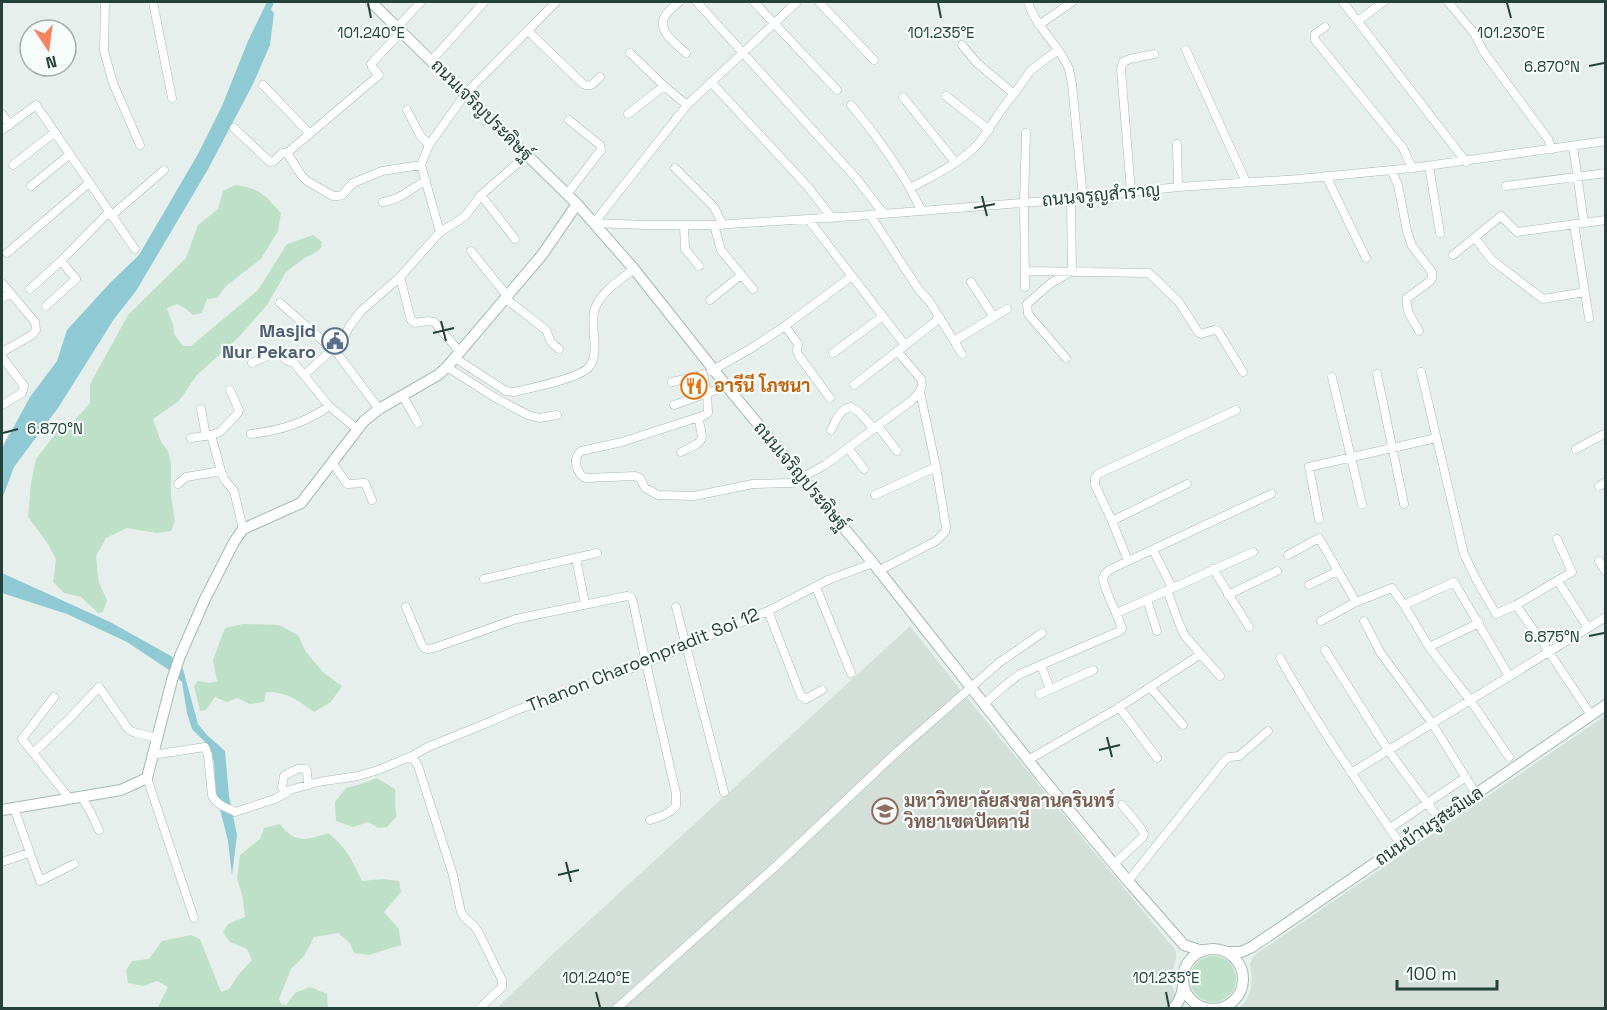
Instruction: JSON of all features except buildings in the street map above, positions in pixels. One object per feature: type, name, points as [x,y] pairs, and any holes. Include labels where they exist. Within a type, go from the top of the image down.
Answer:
[{"type":"main road","name":"ถนนเจริญประดิษฐ์","points":[[371,2],[577,204],[634,269],[876,567],[1028,760],[1184,945]]},
{"type":"main road","points":[[2,810],[122,790],[147,778],[180,656],[205,599],[243,529],[301,503],[364,421],[438,375],[542,255],[577,204]]},
{"type":"main road","name":"ถนนบ้านรูสะมิแล","points":[[1227,952],[1241,952],[1252,947],[1605,705]]},
{"type":"main road","points":[[1184,945],[1191,948],[1217,949],[1227,952],[1237,961],[1242,973]]},
{"type":"main road","points":[[1184,945],[1186,966]]},
{"type":"main road","points":[[1190,1008],[1222,1007],[1235,998],[1242,986],[1246,956],[1252,947]]},
{"type":"main road","points":[[1203,1007],[1187,995],[1183,972],[1194,955],[1206,950]]},
{"type":"main road","points":[[1173,1008],[1182,996],[1184,986]]},
{"type":"street","points":[[105,2],[104,51],[113,82],[140,145]]},
{"type":"street","points":[[153,2],[172,98]]},
{"type":"street","points":[[234,128],[270,162],[282,153],[287,153],[379,75],[371,64],[421,2]]},
{"type":"street","points":[[432,60],[484,2]]},
{"type":"street","points":[[440,232],[421,165],[429,145],[465,93],[556,2]]},
{"type":"street","points":[[679,2],[664,17],[662,23],[664,31],[686,53]]},
{"type":"street","points":[[697,2],[856,178],[884,213]]},
{"type":"street","points":[[754,2],[837,90]]},
{"type":"street","points":[[594,223],[687,105],[797,2]]},
{"type":"street","points":[[819,2],[874,60]]},
{"type":"street","points":[[1028,2],[1039,25],[1068,68],[1072,84],[1083,198]]},
{"type":"street","points":[[1039,25],[1072,2]]},
{"type":"street","points":[[1343,2],[1466,162]]},
{"type":"street","points":[[1358,21],[1383,2]]},
{"type":"street","points":[[1448,2],[1474,33],[1483,51],[1548,139],[1552,149]]},
{"type":"street","points":[[1325,27],[1315,34],[1315,39],[1403,148],[1412,168]]},
{"type":"street","points":[[528,31],[583,84],[591,85],[600,77]]},
{"type":"street","points":[[962,45],[977,63],[1014,94]]},
{"type":"street","points":[[911,188],[972,150],[1032,70],[1058,50]]},
{"type":"street","points":[[1186,50],[1246,182]]},
{"type":"street","points":[[630,53],[687,105]]},
{"type":"street","points":[[1131,192],[1121,69],[1124,62],[1130,59],[1154,54]]},
{"type":"street","points":[[711,82],[808,187],[832,218]]},
{"type":"street","points":[[263,85],[310,134]]},
{"type":"street","points":[[628,114],[664,86]]},
{"type":"street","points":[[946,96],[988,130]]},
{"type":"street","points":[[903,97],[955,162]]},
{"type":"street","points":[[2,130],[36,105],[135,249]]},
{"type":"street","points":[[851,105],[882,143],[911,188],[921,210]]},
{"type":"street","points":[[407,110],[420,135],[429,145]]},
{"type":"street","points":[[2,114],[10,125]]},
{"type":"street","points":[[567,194],[601,150],[600,145],[569,120]]},
{"type":"street","points":[[13,165],[55,132]]},
{"type":"street","points":[[1025,287],[1026,133]]},
{"type":"street","name":"ถนนจรูญสำราญ","points":[[594,223],[723,225],[1071,199],[1178,187],[1412,168],[1605,141]]},
{"type":"street","points":[[1177,144],[1178,187]]},
{"type":"street","points":[[1573,146],[1584,223]]},
{"type":"street","points":[[287,153],[306,180],[333,196],[342,195],[353,183],[382,171],[421,165]]},
{"type":"street","points":[[31,186],[70,154]]},
{"type":"street","points":[[304,375],[335,351],[354,318],[400,277],[440,232],[466,215],[480,195],[527,156]]},
{"type":"street","points":[[1430,166],[1440,233]]},
{"type":"street","points":[[675,168],[714,207],[723,225]]},
{"type":"street","points":[[30,289],[110,214],[164,170]]},
{"type":"street","points":[[1391,170],[1398,185],[1412,246],[1432,272],[1429,282],[1407,298],[1408,312],[1419,331]]},
{"type":"street","points":[[1506,186],[1605,173]]},
{"type":"street","points":[[1326,176],[1366,258]]},
{"type":"street","points":[[383,202],[398,199],[414,186],[426,181]]},
{"type":"street","points":[[7,253],[89,183]]},
{"type":"street","points":[[480,195],[515,239]]},
{"type":"street","points":[[1071,199],[1072,272]]},
{"type":"street","points":[[870,215],[919,290],[930,302],[962,354]]},
{"type":"street","points":[[1453,255],[1501,216],[1517,232],[1605,220]]},
{"type":"street","points":[[807,219],[905,345]]},
{"type":"street","points":[[1574,224],[1589,318]]},
{"type":"street","points":[[684,225],[685,249],[699,266]]},
{"type":"street","points":[[714,225],[722,250],[753,289]]},
{"type":"street","points":[[1474,238],[1492,260],[1543,299],[1585,292]]},
{"type":"street","points":[[471,251],[507,298],[546,330],[551,342],[559,349]]},
{"type":"street","points":[[46,306],[76,279],[61,261]]},
{"type":"street","points":[[454,359],[506,391],[514,392],[577,375],[590,366],[594,357],[594,310],[600,299],[616,282],[634,269]]},
{"type":"street","points":[[1025,271],[1149,273],[1179,302],[1198,332],[1201,334],[1218,331],[1243,372]]},
{"type":"street","points":[[1066,358],[1027,310],[1028,304],[1051,283],[1072,272]]},
{"type":"street","points":[[710,300],[741,275]]},
{"type":"street","points":[[852,276],[785,326],[715,370],[701,375],[707,394],[708,413],[622,442],[581,451],[576,457],[579,473],[586,478],[635,476],[640,478],[645,488],[658,495],[694,496],[753,484],[788,484],[825,465],[920,392]]},
{"type":"street","points":[[400,277],[411,320],[415,323],[434,322],[454,359],[494,398],[528,415],[539,418],[556,415]]},
{"type":"street","points":[[971,282],[993,317]]},
{"type":"street","points":[[2,283],[36,322],[36,330],[32,335],[2,352]]},
{"type":"street","points":[[2,298],[10,293]]},
{"type":"street","points":[[280,303],[335,351],[379,410]]},
{"type":"street","points":[[954,341],[1007,309]]},
{"type":"street","points":[[833,353],[883,316]]},
{"type":"street","points":[[854,385],[940,318]]},
{"type":"street","points":[[785,326],[798,344],[799,356],[830,398]]},
{"type":"street","points":[[875,495],[936,467],[920,392],[921,379],[897,351]]},
{"type":"street","points":[[252,363],[278,352],[286,360],[294,363],[329,406],[357,429]]},
{"type":"street","points":[[2,357],[24,386],[22,393],[2,405]]},
{"type":"street","points":[[1421,372],[1464,554],[1496,614],[1572,572],[1557,538]]},
{"type":"street","points":[[1377,374],[1404,504]]},
{"type":"street","points":[[1332,377],[1362,504]]},
{"type":"street","points":[[672,382],[685,379]]},
{"type":"street","points":[[674,405],[728,386]]},
{"type":"street","points":[[191,438],[220,432],[238,413],[239,410],[230,390]]},
{"type":"street","points":[[403,396],[417,423]]},
{"type":"street","points":[[250,434],[266,432],[308,419],[329,406]]},
{"type":"street","points":[[831,430],[841,411],[851,407],[876,427],[897,451]]},
{"type":"street","points":[[201,409],[221,471],[234,491],[243,529]]},
{"type":"street","points":[[1128,561],[1095,485],[1095,477],[1236,410]]},
{"type":"street","points":[[681,452],[699,444],[702,440],[698,418]]},
{"type":"street","points":[[1576,449],[1605,433]]},
{"type":"street","points":[[1319,519],[1309,467],[1436,438]]},
{"type":"street","points":[[848,448],[864,469]]},
{"type":"street","points":[[332,462],[347,484],[365,483],[372,500]]},
{"type":"street","name":"Thanon Charoenpradit Soi 12","points":[[152,755],[205,747],[208,755],[212,795],[217,803],[235,812],[275,799],[290,790],[378,770],[514,711],[646,663],[768,611],[828,580],[876,567],[936,541],[945,532],[946,527],[936,467]]},
{"type":"street","points":[[178,484],[186,477],[221,471]]},
{"type":"street","points":[[1112,521],[1187,484]]},
{"type":"street","points":[[984,704],[1020,675],[1122,629],[1103,578],[1109,570],[1271,494]]},
{"type":"street","points":[[1288,555],[1320,538],[1356,602]]},
{"type":"street","points":[[1153,550],[1170,589],[1185,636],[1220,676]]},
{"type":"street","points":[[1117,613],[1253,552]]},
{"type":"street","points":[[484,579],[597,553]]},
{"type":"street","points":[[576,558],[585,604]]},
{"type":"street","points":[[1599,561],[1605,572]]},
{"type":"street","points":[[1213,569],[1249,627]]},
{"type":"street","points":[[1228,595],[1277,571]]},
{"type":"street","points":[[1309,585],[1338,571]]},
{"type":"street","points":[[1404,605],[1454,582],[1509,676]]},
{"type":"street","points":[[1561,586],[1588,628]]},
{"type":"street","points":[[816,587],[851,673]]},
{"type":"street","points":[[1321,621],[1356,602],[1392,588],[1429,647],[1470,700],[1509,757]]},
{"type":"street","points":[[406,607],[421,643],[427,649],[516,619],[631,597],[677,802],[676,806],[666,815],[650,820]]},
{"type":"street","points":[[1147,600],[1158,631]]},
{"type":"street","points":[[1516,605],[1591,715]]},
{"type":"street","points":[[676,607],[724,792]]},
{"type":"street","points":[[768,611],[801,696],[806,699],[822,690]]},
{"type":"street","points":[[1351,773],[1605,617]]},
{"type":"street","points":[[1364,621],[1380,652],[1432,723],[1476,794]]},
{"type":"street","points":[[1429,647],[1479,623]]},
{"type":"street","points":[[617,1008],[777,865],[898,751],[1000,662],[1042,633]]},
{"type":"street","points":[[1324,650],[1389,750],[1439,819]]},
{"type":"street","points":[[1028,760],[1119,707],[1201,654]]},
{"type":"street","points":[[1280,658],[1305,702],[1401,845]]},
{"type":"street","points":[[1041,665],[1050,689]]},
{"type":"street","points":[[1040,694],[1093,670]]},
{"type":"street","points":[[33,753],[99,687],[129,730],[157,738]]},
{"type":"street","points":[[1150,687],[1184,725]]},
{"type":"street","points":[[54,697],[22,739],[69,798]]},
{"type":"street","points":[[1119,707],[1157,758]]},
{"type":"street","points":[[1128,881],[1225,760],[1239,756],[1268,731]]},
{"type":"street","points":[[412,756],[418,766],[453,875],[461,912],[479,933],[502,980],[502,987],[480,1008]]},
{"type":"street","points":[[285,794],[282,787],[284,776],[294,770],[306,769],[309,785]]},
{"type":"street","points":[[1390,828],[1466,777]]},
{"type":"street","points":[[147,778],[194,918]]},
{"type":"street","points":[[81,796],[99,830]]},
{"type":"street","points":[[1114,864],[1144,834],[1122,805]]},
{"type":"street","points":[[14,808],[39,881],[74,864]]},
{"type":"street","points":[[2,862],[29,853]]},
{"type":"shaded area","name":"มหาวิทยาลัยสงขลานครินทร์ วิทยาเขตปัตตานี","points":[[910,626],[1176,951],[1172,985],[1176,998],[1184,1008],[497,1008],[555,952]]},
{"type":"shaded area","points":[[1605,716],[1605,1008],[1239,1008],[1246,1001],[1251,989],[1250,964],[1259,952]]},
{"type":"green space","points":[[235,185],[256,190],[271,201],[281,213],[278,231],[261,259],[226,286],[217,298],[207,299],[202,313],[193,315],[177,304],[167,308],[174,334],[183,346],[191,346],[258,290],[287,244],[313,235],[322,242],[321,248],[286,272],[267,305],[238,338],[197,375],[179,401],[153,419],[161,442],[168,451],[171,464],[171,496],[175,521],[171,531],[157,533],[127,528],[106,538],[96,556],[99,583],[107,600],[103,612],[98,613],[81,597],[64,593],[53,582],[56,559],[28,517],[36,459],[60,428],[76,419],[90,403],[90,384],[128,315],[186,258],[198,225],[218,209],[223,191]]},
{"type":"green space","points":[[243,624],[279,625],[298,635],[306,652],[324,673],[342,686],[331,702],[314,712],[286,695],[266,692],[264,702],[250,704],[237,698],[227,702],[215,697],[206,710],[200,711],[194,686],[198,681],[210,683],[217,681],[213,660],[225,628]]},
{"type":"green space","points":[[377,778],[395,789],[397,816],[387,827],[378,828],[368,822],[353,827],[336,821],[335,802],[346,788]]},
{"type":"green space","points":[[280,824],[291,835],[302,839],[328,833],[348,855],[362,881],[382,879],[399,881],[401,892],[384,912],[399,929],[401,945],[369,955],[354,953],[350,943],[338,933],[314,937],[304,956],[291,969],[279,999],[281,1004],[286,1005],[295,993],[310,987],[327,994],[328,1008],[160,1008],[158,1007],[168,987],[157,981],[144,986],[128,983],[126,970],[132,961],[149,959],[162,941],[191,935],[200,939],[221,992],[229,989],[252,960],[247,949],[230,942],[223,932],[228,924],[245,917],[242,894],[237,879],[240,855],[260,839],[264,828]]},
{"type":"green space","points":[[1213,956],[1229,963],[1236,979],[1229,995],[1213,1002],[1197,995],[1190,979],[1197,963]]},
{"type":"water","points":[[267,2],[274,2],[271,10],[274,13],[270,45],[253,84],[207,171],[136,291],[114,319],[58,408],[14,467],[2,499],[2,449],[5,443],[30,397],[57,361],[67,330],[139,255],[198,154],[222,106],[248,41]]},
{"type":"water","points":[[2,573],[110,622],[171,656],[183,669],[198,724],[225,751],[229,796],[237,835],[232,875],[228,841],[216,793],[214,762],[209,746],[192,729],[182,682],[169,670],[127,642],[67,614],[2,593]]},
{"type":"tunnel","points":[[685,379],[699,375]]},
{"type":"place","name":"Masjid Nur Pekaro","points":[[335,341]]},
{"type":"place","name":"อารีนี โภชนา","points":[[694,386]]},
{"type":"place","name":"มหาวิทยาลัยสงขลานครินทร์ วิทยาเขตปัตตานี","points":[[885,811]]}]
